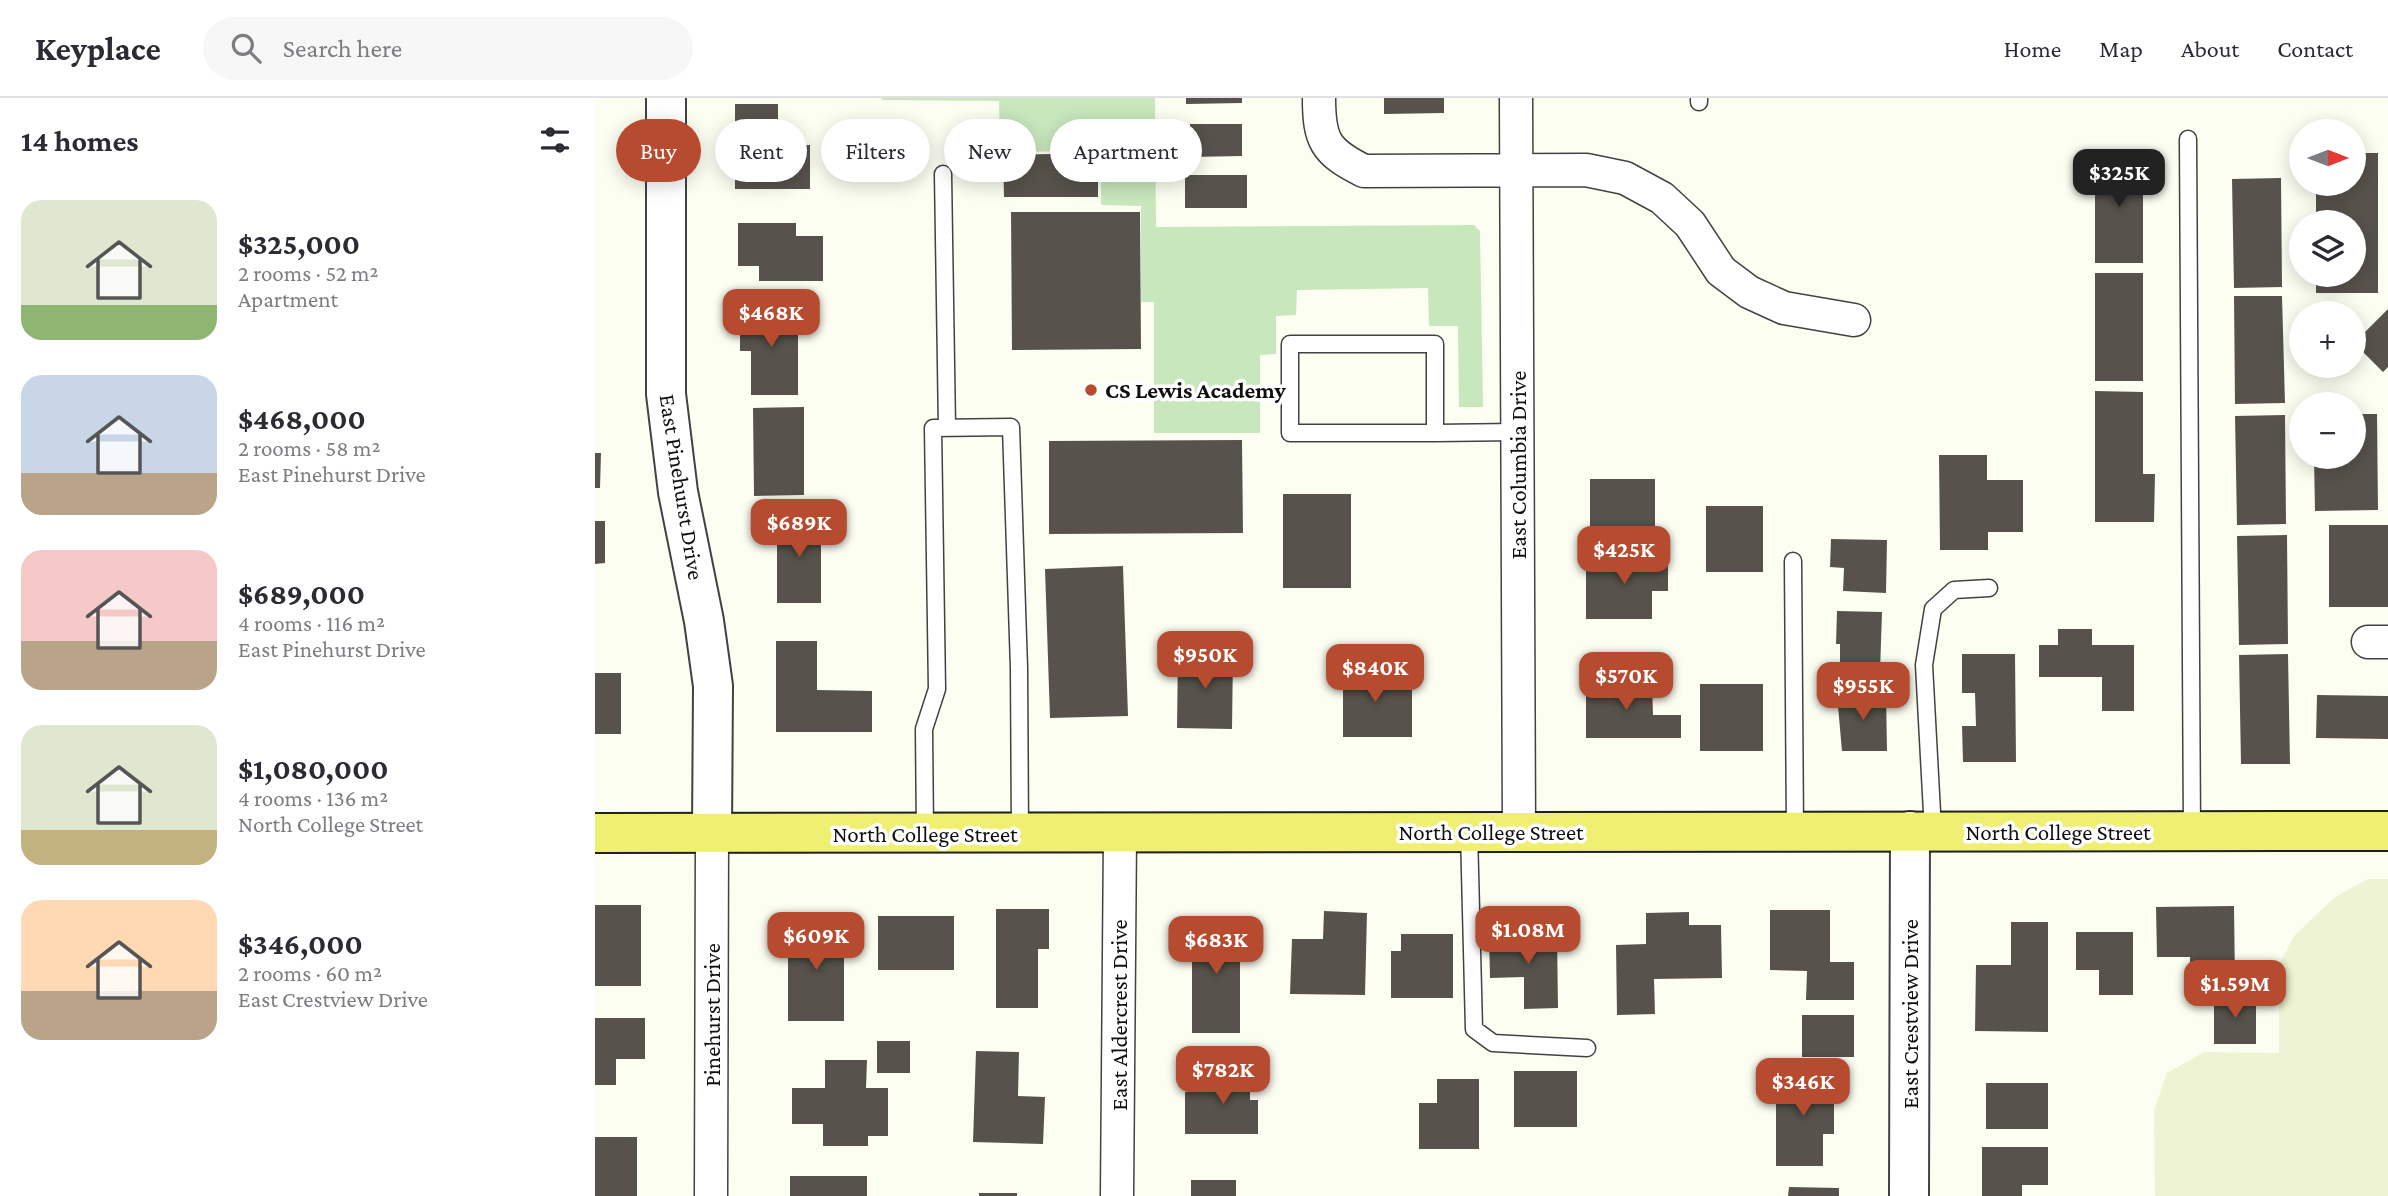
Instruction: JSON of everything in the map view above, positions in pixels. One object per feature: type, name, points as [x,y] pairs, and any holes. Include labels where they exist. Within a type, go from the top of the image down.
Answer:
[{"type":"main road","name":"North College Street","points":[[595,832],[1120,834],[2388,831]]},
{"type":"street","name":"East Pinehurst Drive","points":[[666,98],[666,394],[678,492],[704,621],[713,686],[712,833]]},
{"type":"street","points":[[1319,98],[1319,130],[1330,148],[1346,162],[1364,171],[1585,170],[1625,178],[1662,198],[1690,224],[1721,271],[1749,292],[1784,308],[1854,320]]},
{"type":"street","name":"East Columbia Drive","points":[[1516,98],[1520,832]]},
{"type":"street","name":"East Crestview Drive","points":[[1909,1196],[1921,831]]},
{"type":"street","name":"Pinehurst Drive","points":[[711,1196],[712,833]]},
{"type":"street","name":"East Aldercrest Drive","points":[[1118,1196],[1120,834]]},
{"type":"lane","points":[[2188,139],[2192,832]]},
{"type":"lane","points":[[943,174],[947,428]]},
{"type":"lane","points":[[1435,433],[1435,344],[1290,344],[1290,433],[1435,433],[1517,432]]},
{"type":"lane","points":[[925,834],[924,729],[937,689],[933,428],[1011,427],[1019,668],[1020,834]]},
{"type":"lane","points":[[1793,561],[1795,832]]},
{"type":"lane","points":[[1921,831],[1924,664],[1933,609],[1954,590],[1989,588]]},
{"type":"lane","points":[[1469,832],[1474,1029],[1493,1043],[1587,1048]]},
{"type":"green space","points":[[1155,98],[1155,119],[1050,119],[1050,152],[1036,152],[1036,119],[999,119],[999,101],[882,100]]},
{"type":"green space","points":[[1101,182],[1156,182],[1156,227],[1474,225],[1480,231],[1483,407],[1459,407],[1458,326],[1429,326],[1428,288],[1297,290],[1296,315],[1276,316],[1276,354],[1260,355],[1260,433],[1154,433],[1154,302],[1141,302],[1141,206],[1101,205]]},
{"type":"green space","points":[[2368,879],[2388,879],[2388,1196],[2155,1196],[2154,1111],[2167,1073],[2204,1052],[2279,1053],[2279,964],[2295,935],[2335,897]]},
{"type":"building","points":[[1186,98],[1242,98],[1242,103],[1186,104]]},
{"type":"building","points":[[1384,98],[1444,98],[1444,113],[1384,114]]},
{"type":"building","points":[[735,104],[778,104],[778,119],[735,119]]},
{"type":"building","points":[[1202,124],[1242,124],[1242,156],[1202,157]]},
{"type":"building","points":[[807,145],[810,145],[810,189],[735,189],[735,182],[807,182]]},
{"type":"building","points":[[2366,153],[2378,153],[2378,293],[2316,293],[2316,287],[2366,287],[2366,210],[2316,210],[2316,196],[2366,196]]},
{"type":"building","points":[[1036,154],[1050,154],[1050,182],[1098,182],[1098,197],[1004,197],[1004,182],[1036,182]]},
{"type":"building","points":[[2095,155],[2143,155],[2143,263],[2095,263]]},
{"type":"building","points":[[1202,175],[1247,175],[1247,208],[1185,208],[1185,182],[1202,182]]},
{"type":"building","points":[[2281,178],[2282,287],[2234,288],[2232,179]]},
{"type":"building","points":[[1011,212],[1140,212],[1141,349],[1012,350]]},
{"type":"building","points":[[738,223],[796,223],[796,236],[823,236],[823,281],[759,281],[759,266],[738,266]]},
{"type":"building","points":[[2095,273],[2143,273],[2143,381],[2095,381]]},
{"type":"building","points":[[2234,296],[2282,296],[2285,403],[2235,404]]},
{"type":"building","points":[[740,307],[798,307],[798,395],[751,395],[751,351],[740,351]]},
{"type":"building","points":[[2388,309],[2388,367],[2383,372],[2366,355],[2366,331]]},
{"type":"building","points":[[2095,391],[2143,392],[2143,474],[2155,474],[2154,522],[2095,522]]},
{"type":"building","points":[[804,407],[804,495],[754,496],[753,408]]},
{"type":"building","points":[[2366,414],[2377,414],[2378,510],[2315,511],[2314,469],[2366,469]]},
{"type":"building","points":[[2285,415],[2286,524],[2237,525],[2235,416]]},
{"type":"building","points":[[1242,440],[1243,533],[1049,534],[1049,441]]},
{"type":"building","points":[[595,453],[601,453],[600,488],[595,488]]},
{"type":"building","points":[[1939,455],[1987,455],[1987,480],[2023,480],[2023,532],[1988,532],[1988,550],[1940,550]]},
{"type":"building","points":[[1590,479],[1655,479],[1655,535],[1590,535]]},
{"type":"building","points":[[1283,494],[1351,494],[1351,588],[1283,588]]},
{"type":"building","points":[[1706,506],[1763,506],[1763,572],[1706,572]]},
{"type":"building","points":[[777,515],[821,515],[821,603],[777,603]]},
{"type":"building","points":[[595,521],[605,521],[605,563],[595,564]]},
{"type":"building","points":[[2329,525],[2388,525],[2388,607],[2329,607]]},
{"type":"building","points":[[2287,535],[2288,644],[2239,645],[2237,536]]},
{"type":"building","points":[[1831,539],[1887,540],[1886,593],[1843,591],[1844,568],[1830,567]]},
{"type":"building","points":[[1586,557],[1668,557],[1668,591],[1652,591],[1652,619],[1586,619]]},
{"type":"building","points":[[1123,566],[1128,716],[1050,718],[1045,569]]},
{"type":"building","points":[[1837,611],[1882,612],[1880,672],[1840,671],[1840,644],[1836,644]]},
{"type":"building","points":[[2058,629],[2092,629],[2092,645],[2134,645],[2134,711],[2102,711],[2102,677],[2039,677],[2039,645],[2058,645]]},
{"type":"building","points":[[776,641],[817,641],[817,690],[872,691],[872,732],[776,732]]},
{"type":"building","points":[[1178,653],[1233,654],[1232,729],[1177,728]]},
{"type":"building","points":[[1962,654],[2015,654],[2016,762],[1963,762],[1962,726],[1976,726],[1975,693],[1962,693]]},
{"type":"building","points":[[2288,654],[2290,764],[2241,764],[2239,655]]},
{"type":"building","points":[[1343,666],[1390,666],[1390,690],[1412,690],[1412,737],[1343,737]]},
{"type":"building","points":[[595,673],[621,673],[621,734],[595,734]]},
{"type":"building","points":[[1652,681],[1653,715],[1681,715],[1681,738],[1586,738],[1586,682]]},
{"type":"building","points":[[1700,684],[1763,684],[1763,751],[1700,751]]},
{"type":"building","points":[[1886,694],[1887,751],[1842,751],[1837,695]]},
{"type":"building","points":[[2317,695],[2388,696],[2388,739],[2316,738]]},
{"type":"building","points":[[595,905],[641,905],[641,986],[595,986]]},
{"type":"building","points":[[2234,906],[2235,982],[2190,983],[2190,957],[2157,957],[2156,907]]},
{"type":"building","points":[[996,909],[1049,909],[1049,949],[1038,949],[1038,1008],[996,1008]]},
{"type":"building","points":[[1770,910],[1830,910],[1830,962],[1854,962],[1854,1000],[1806,1000],[1807,971],[1770,970]]},
{"type":"building","points":[[1324,911],[1367,913],[1365,995],[1290,994],[1292,939],[1323,939]]},
{"type":"building","points":[[1689,912],[1689,925],[1721,925],[1722,978],[1654,979],[1655,1014],[1617,1015],[1616,945],[1646,944],[1646,913]]},
{"type":"building","points":[[878,916],[954,916],[954,970],[878,970]]},
{"type":"building","points":[[1192,918],[1240,918],[1240,1033],[1192,1033]]},
{"type":"building","points":[[788,922],[844,922],[844,1021],[788,1021]]},
{"type":"building","points":[[2011,922],[2048,922],[2048,1032],[1975,1031],[1976,965],[2011,965]]},
{"type":"building","points":[[2076,932],[2133,932],[2133,995],[2099,995],[2099,970],[2076,970]]},
{"type":"building","points":[[1401,934],[1453,934],[1453,998],[1391,998],[1391,951],[1401,951]]},
{"type":"building","points":[[1557,935],[1558,1008],[1524,1009],[1524,977],[1490,978],[1489,936]]},
{"type":"building","points":[[2214,996],[2256,996],[2256,1044],[2214,1044]]},
{"type":"building","points":[[1802,1015],[1854,1015],[1854,1057],[1802,1057]]},
{"type":"building","points":[[595,1018],[645,1018],[645,1059],[616,1059],[616,1085],[595,1085]]},
{"type":"building","points":[[877,1041],[910,1041],[910,1073],[877,1073]]},
{"type":"building","points":[[976,1051],[1019,1052],[1018,1096],[1045,1097],[1043,1144],[973,1142]]},
{"type":"building","points":[[825,1060],[867,1060],[866,1088],[888,1088],[888,1136],[868,1136],[868,1146],[823,1146],[823,1124],[792,1124],[792,1088],[825,1088]]},
{"type":"building","points":[[1213,1070],[1250,1070],[1250,1100],[1258,1100],[1258,1134],[1185,1134],[1185,1092],[1213,1092]]},
{"type":"building","points":[[1514,1071],[1577,1071],[1577,1127],[1514,1127]]},
{"type":"building","points":[[1776,1075],[1834,1075],[1834,1134],[1823,1134],[1823,1166],[1776,1166]]},
{"type":"building","points":[[1437,1079],[1479,1079],[1479,1149],[1419,1149],[1419,1103],[1437,1103]]},
{"type":"building","points":[[1986,1083],[2048,1083],[2048,1129],[1986,1129]]},
{"type":"building","points":[[595,1137],[637,1137],[637,1196],[595,1196]]},
{"type":"building","points":[[1982,1147],[2048,1147],[2048,1185],[2022,1185],[2022,1196],[1982,1196]]},
{"type":"building","points":[[790,1176],[867,1176],[867,1196],[790,1196]]},
{"type":"building","points":[[1191,1180],[1236,1180],[1236,1196],[1191,1196]]},
{"type":"building","points":[[1789,1187],[1839,1188],[1839,1196],[1788,1196]]},
{"type":"building","points":[[979,1193],[1017,1193],[1017,1196],[979,1196]]},
{"type":"place","name":"CS Lewis Academy","points":[[1091,390]]}]
